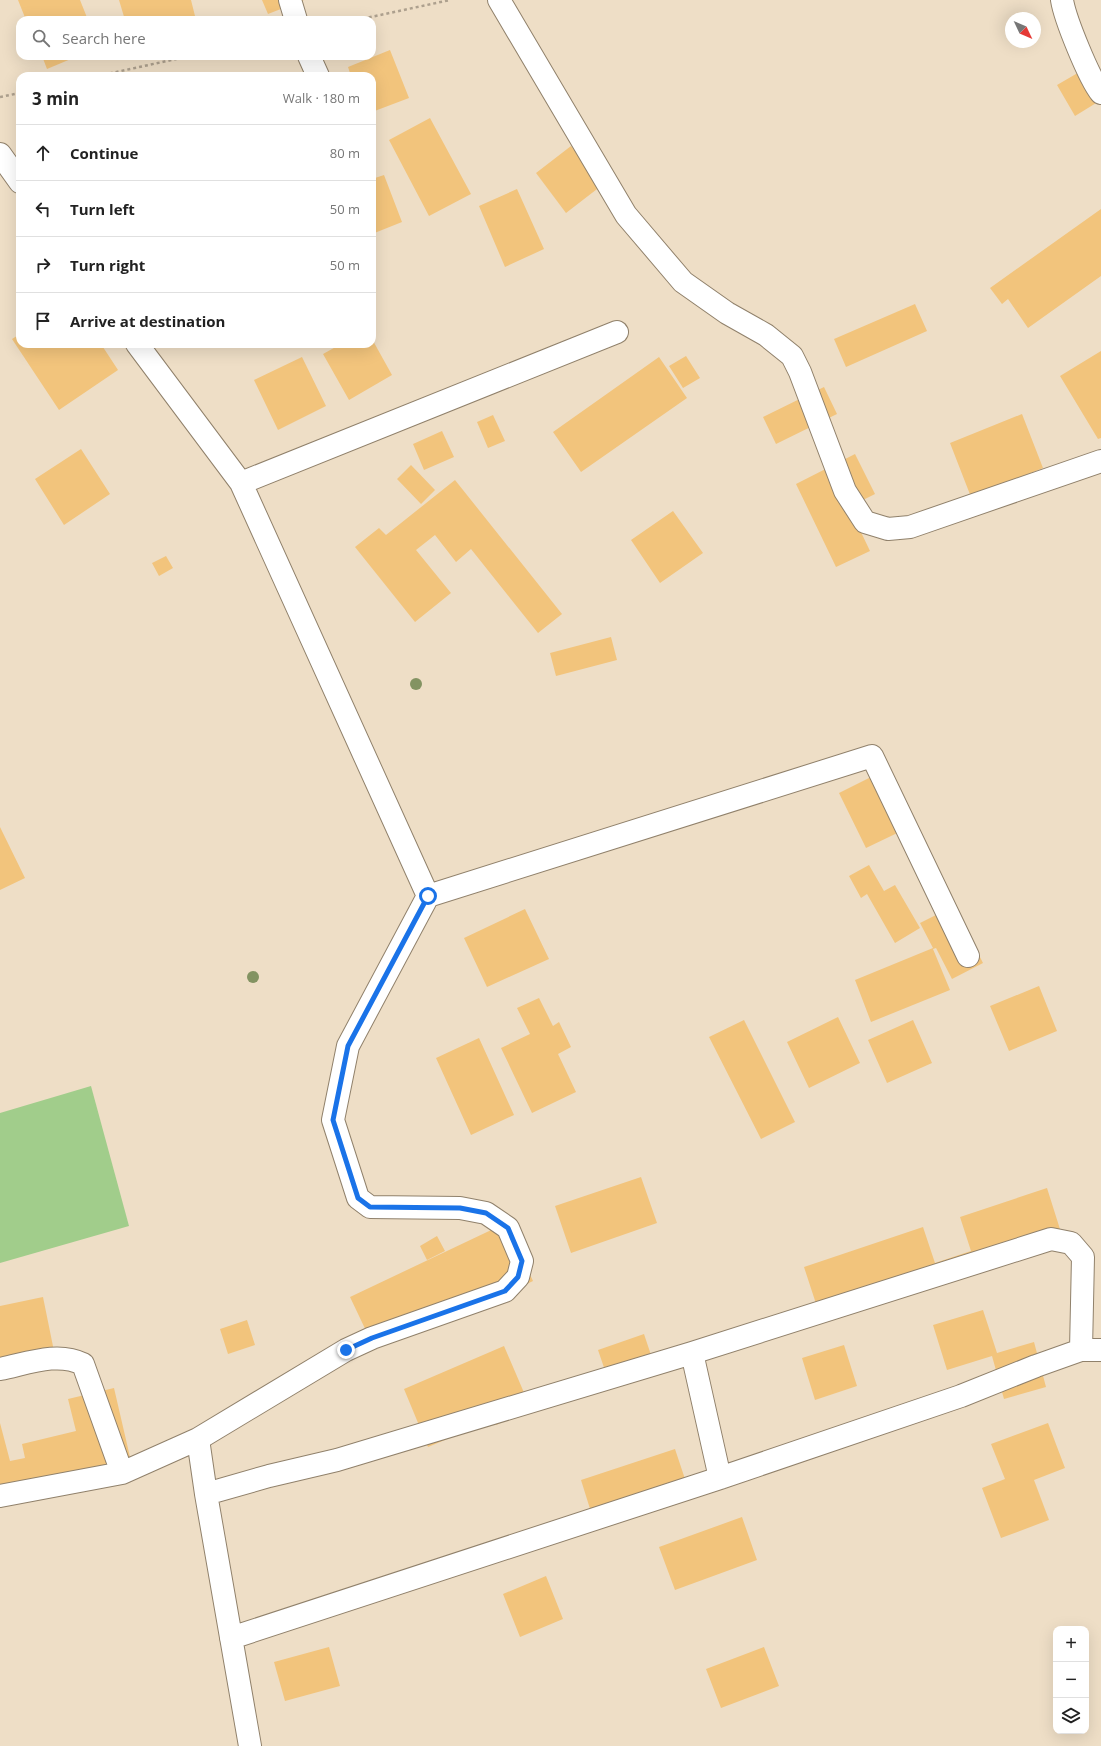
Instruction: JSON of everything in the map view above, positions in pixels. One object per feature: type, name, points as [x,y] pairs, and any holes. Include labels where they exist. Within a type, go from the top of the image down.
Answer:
[{"type":"street","points":[[290,0],[295,16]]},
{"type":"street","points":[[499,0],[626,215],[683,282],[727,313],[766,335],[792,356],[800,372],[845,491],[865,522],[888,529],[910,527],[1101,461]]},
{"type":"street","points":[[1062,0],[1079,50],[1096,87],[1101,93]]},
{"type":"street","points":[[311,60],[316,72]]},
{"type":"street","points":[[0,154],[16,176]]},
{"type":"street","points":[[241,483],[617,332]]},
{"type":"street","points":[[140,348],[241,483],[428,896]]},
{"type":"street","points":[[0,1496],[122,1474],[198,1439],[346,1350],[372,1338],[505,1291],[518,1277],[522,1261],[508,1228],[486,1213],[460,1208],[370,1207],[358,1198],[333,1120],[348,1046],[428,896],[872,756],[968,956]]},
{"type":"street","points":[[206,1494],[269,1476],[345,1458],[692,1353],[1051,1239],[1071,1243],[1083,1257],[1091,1350],[1036,1366],[961,1396],[720,1478],[231,1638]]},
{"type":"street","points":[[692,1353],[720,1478]]},
{"type":"street","points":[[0,1369],[58,1357],[75,1360],[83,1364],[122,1474]]},
{"type":"street","points":[[198,1439],[206,1494],[250,1746]]},
{"type":"path","points":[[376,16],[450,0]]},
{"type":"path","points":[[116,72],[172,60]]},
{"type":"path","points":[[0,97],[16,94]]},
{"type":"green space","points":[[91,1086],[129,1226],[0,1263],[0,1113]]},
{"type":"building","points":[[18,0],[80,0],[86,16],[24,16]]},
{"type":"building","points":[[119,0],[191,0],[195,16],[124,16]]},
{"type":"building","points":[[262,0],[304,0],[268,14]]},
{"type":"building","points":[[390,50],[409,98],[376,110],[376,72],[350,72],[348,67],[365,60],[376,60],[376,56]]},
{"type":"building","points":[[44,60],[68,60],[47,69]]},
{"type":"building","points":[[1088,67],[1101,100],[1075,116],[1057,85]]},
{"type":"building","points":[[430,118],[471,194],[429,216],[389,140]]},
{"type":"building","points":[[571,146],[601,186],[566,213],[536,173]]},
{"type":"building","points":[[384,175],[402,222],[376,232],[376,178]]},
{"type":"building","points":[[517,189],[544,249],[505,267],[479,206]]},
{"type":"building","points":[[1101,209],[1101,276],[1028,328],[1008,299],[1002,304],[990,288]]},
{"type":"building","points":[[915,304],[927,331],[846,367],[834,339]]},
{"type":"building","points":[[16,336],[16,345],[12,339]]},
{"type":"building","points":[[376,346],[392,375],[349,400],[323,354],[334,348],[376,348]]},
{"type":"building","points":[[18,348],[104,348],[118,370],[59,410]]},
{"type":"building","points":[[1101,351],[1101,438],[1098,439],[1060,376]]},
{"type":"building","points":[[686,356],[700,378],[683,388],[669,366]]},
{"type":"building","points":[[302,357],[326,406],[278,430],[254,380]]},
{"type":"building","points":[[659,357],[687,398],[581,472],[553,432]]},
{"type":"building","points":[[824,387],[837,414],[776,444],[763,417]]},
{"type":"building","points":[[1022,414],[1043,468],[971,497],[950,443]]},
{"type":"building","points":[[493,415],[505,441],[488,448],[477,422]]},
{"type":"building","points":[[442,431],[454,457],[424,470],[413,444]]},
{"type":"building","points":[[81,449],[110,494],[64,525],[35,479]]},
{"type":"building","points":[[855,454],[875,494],[849,507],[870,551],[836,567],[796,484]]},
{"type":"building","points":[[411,465],[435,490],[421,504],[397,479]]},
{"type":"building","points":[[455,480],[562,614],[538,633],[471,549],[456,562],[435,535],[416,550],[451,593],[415,622],[355,547],[379,528],[386,535]]},
{"type":"building","points":[[673,511],[703,553],[660,583],[631,540]]},
{"type":"building","points":[[166,556],[173,568],[159,576],[152,563]]},
{"type":"building","points":[[611,637],[617,660],[556,676],[550,653]]},
{"type":"building","points":[[887,769],[914,825],[866,848],[839,793]]},
{"type":"building","points":[[0,827],[25,878],[0,890]]},
{"type":"building","points":[[869,865],[884,891],[895,885],[920,928],[895,943],[867,894],[861,898],[849,876]]},
{"type":"building","points":[[954,906],[983,963],[952,979],[936,948],[933,949],[950,990],[871,1022],[855,980],[933,948],[920,923]]},
{"type":"building","points":[[525,909],[549,959],[487,987],[464,938]]},
{"type":"building","points":[[1039,986],[1057,1031],[1009,1051],[990,1006]]},
{"type":"building","points":[[539,998],[553,1026],[559,1022],[571,1047],[558,1054],[576,1092],[532,1113],[501,1048],[530,1034],[517,1008]]},
{"type":"building","points":[[838,1017],[860,1063],[809,1088],[787,1042]]},
{"type":"building","points":[[744,1020],[795,1122],[761,1139],[709,1037]]},
{"type":"building","points":[[913,1020],[932,1063],[887,1083],[868,1040]]},
{"type":"building","points":[[479,1038],[514,1115],[471,1135],[436,1058]]},
{"type":"building","points":[[641,1177],[657,1223],[571,1253],[555,1206]]},
{"type":"building","points":[[1047,1188],[1065,1245],[822,1322],[804,1267],[923,1227],[935,1263],[971,1251],[960,1217]]},
{"type":"building","points":[[506,1223],[533,1281],[453,1319],[369,1337],[350,1297]]},
{"type":"building","points":[[437,1236],[445,1251],[427,1260],[420,1246]]},
{"type":"building","points":[[43,1297],[57,1366],[0,1378],[0,1306]]},
{"type":"building","points":[[983,1310],[997,1353],[1034,1342],[1046,1387],[1004,1399],[992,1356],[947,1370],[933,1325]]},
{"type":"building","points":[[247,1320],[255,1345],[228,1354],[220,1329]]},
{"type":"building","points":[[644,1334],[657,1373],[611,1388],[598,1350]]},
{"type":"building","points":[[844,1345],[857,1386],[815,1400],[802,1358]]},
{"type":"building","points":[[504,1346],[531,1409],[496,1425],[490,1411],[471,1429],[428,1447],[404,1389]]},
{"type":"building","points":[[114,1388],[133,1470],[0,1502],[0,1423],[10,1461],[25,1458],[22,1444],[76,1431],[68,1399]]},
{"type":"building","points":[[1048,1423],[1065,1468],[1034,1480],[1049,1520],[1001,1538],[982,1488],[1005,1479],[991,1444]]},
{"type":"building","points":[[675,1449],[691,1497],[596,1528],[581,1480]]},
{"type":"building","points":[[742,1517],[757,1560],[675,1590],[659,1547]]},
{"type":"building","points":[[546,1576],[563,1619],[520,1637],[503,1594]]},
{"type":"building","points":[[329,1647],[340,1686],[285,1701],[274,1662]]},
{"type":"building","points":[[764,1647],[779,1686],[721,1708],[706,1669]]},
{"type":"route","points":[[346,1350],[372,1338],[505,1291],[518,1277],[522,1261],[508,1228],[486,1213],[460,1208],[370,1207],[358,1198],[333,1120],[348,1046],[428,896]]}]
